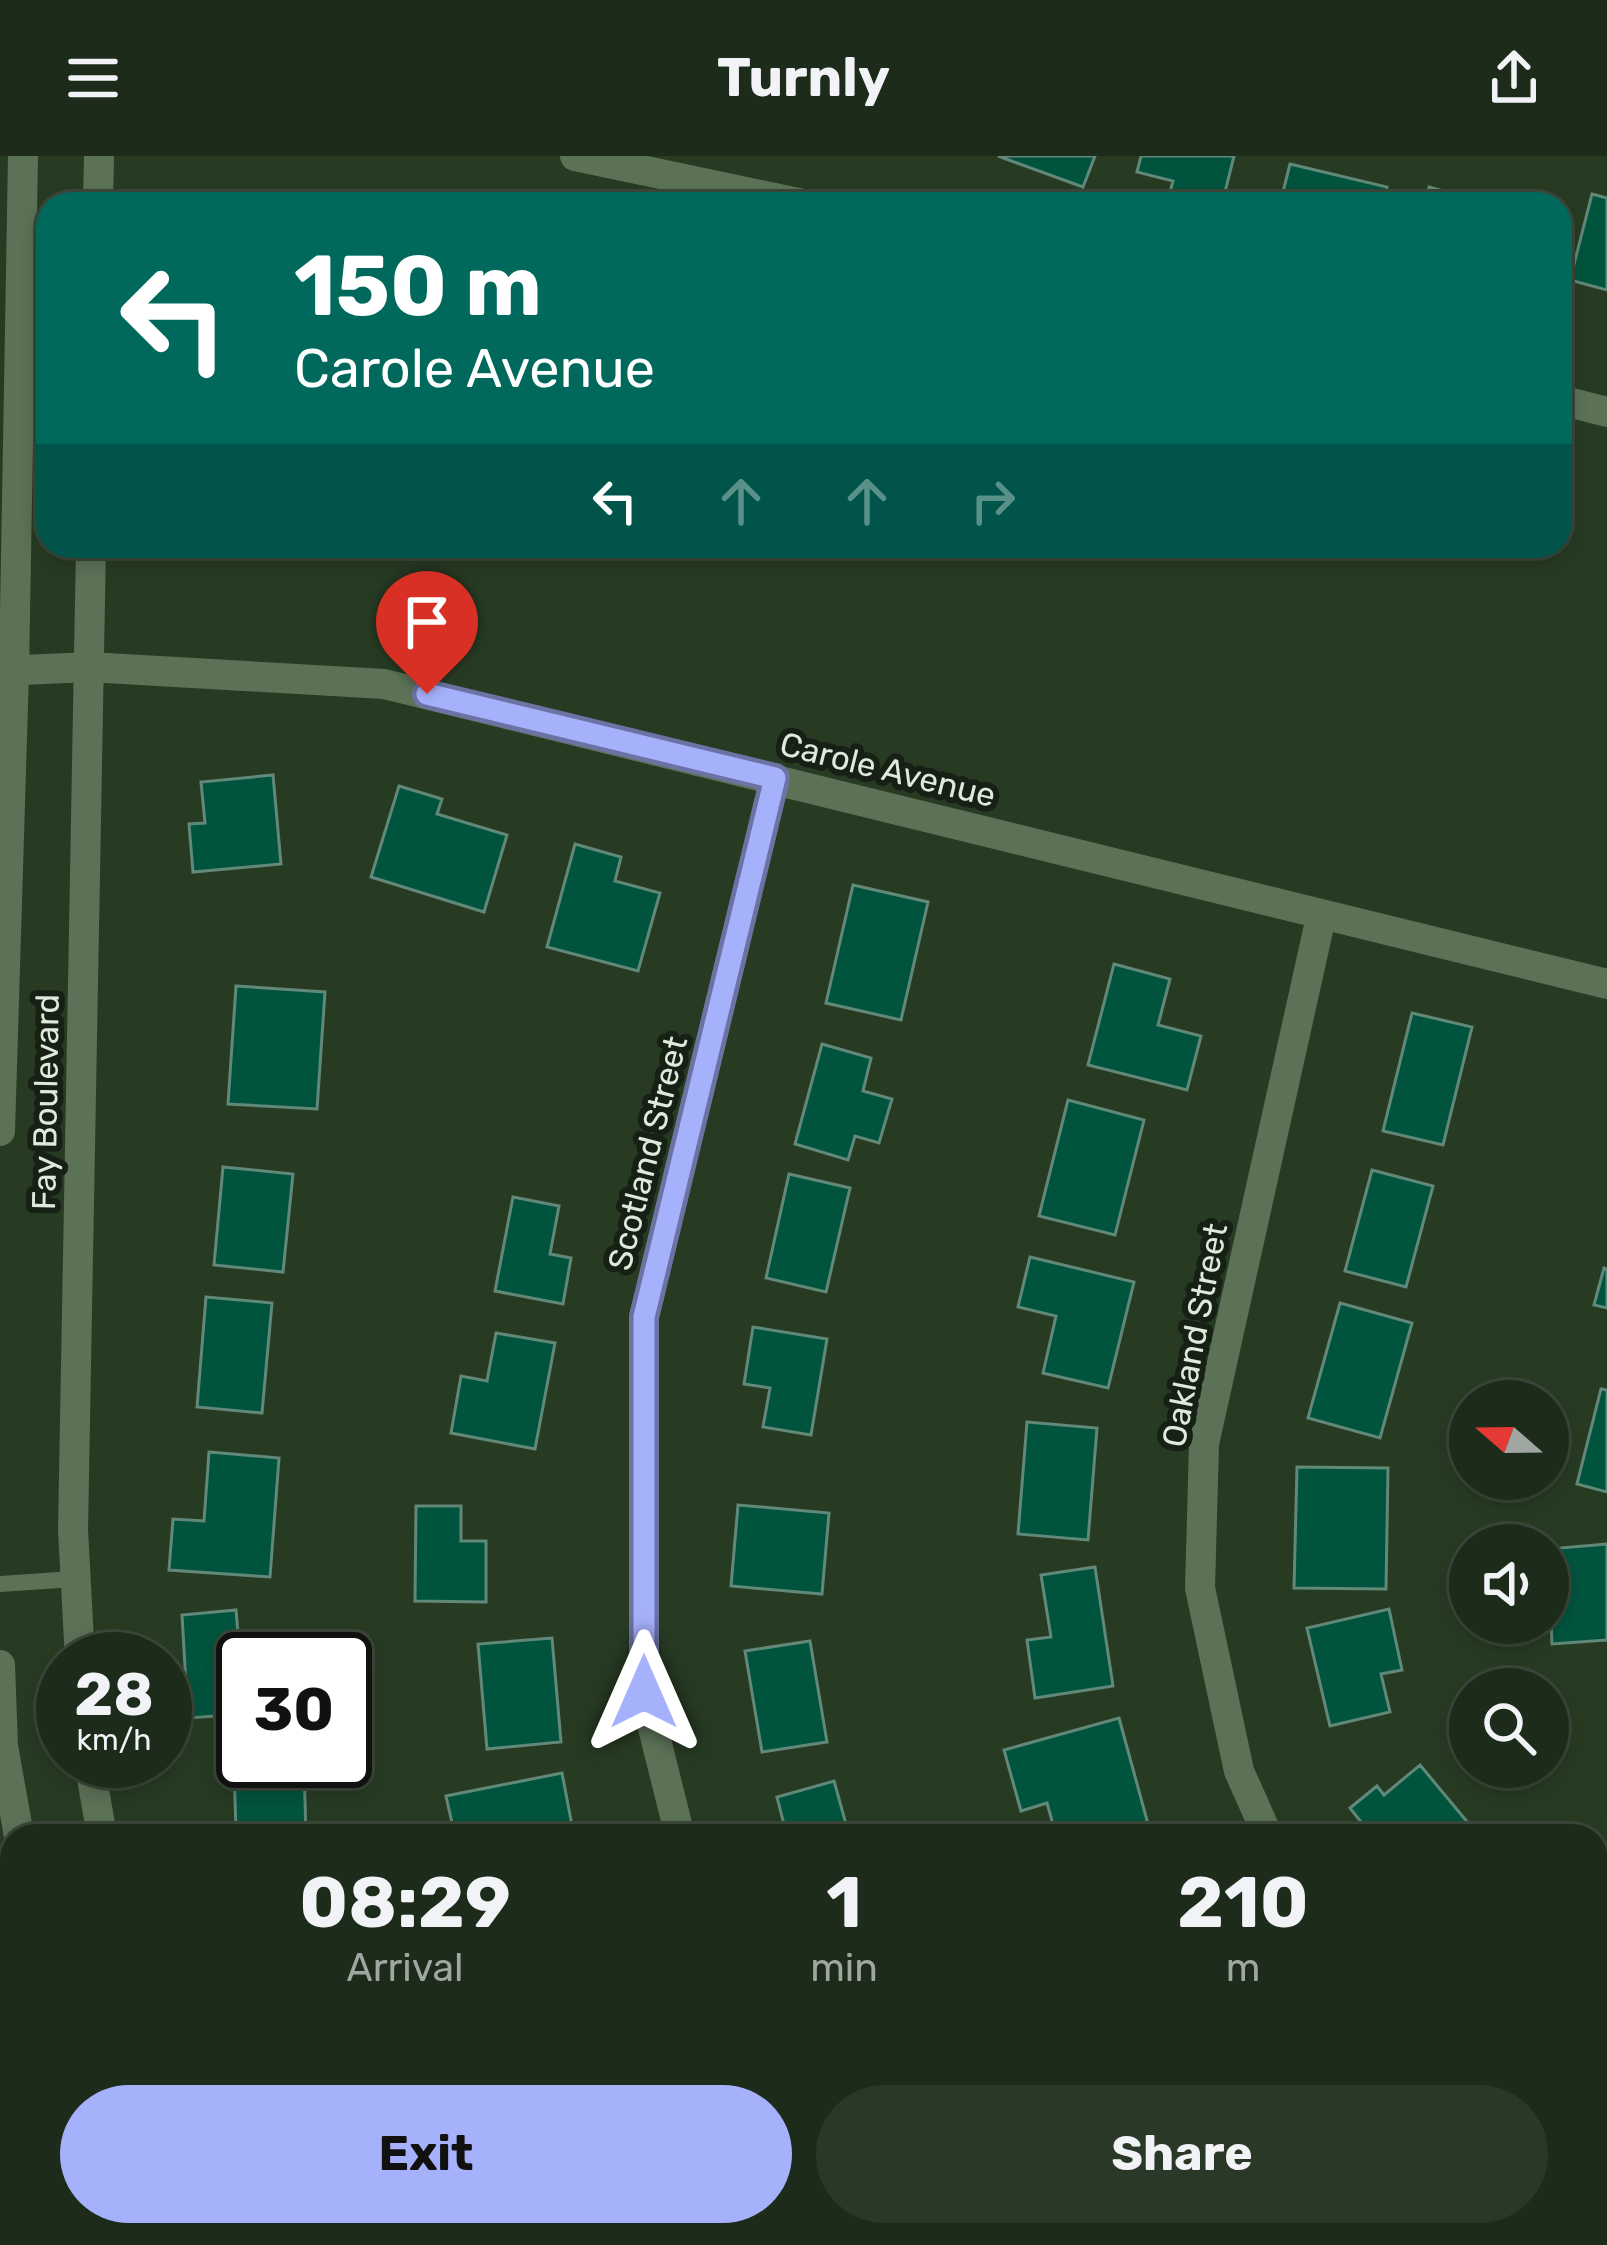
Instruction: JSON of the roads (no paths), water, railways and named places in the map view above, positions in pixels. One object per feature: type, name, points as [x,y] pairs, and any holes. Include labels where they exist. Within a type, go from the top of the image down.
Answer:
[{"type":"street","name":"Fay Boulevard","points":[[0,1131],[7,672],[23,156]]},
{"type":"street","points":[[98,192],[99,156]]},
{"type":"street","points":[[574,156],[746,192]]},
{"type":"street","points":[[1572,403],[1607,412]]},
{"type":"street","name":"Fay Boulevard","points":[[78,1632],[74,1579],[92,558]]},
{"type":"street","name":"Carole Avenue","points":[[7,672],[89,667],[384,684],[1607,984]]},
{"type":"street","name":"Scotland Street","points":[[677,1824],[644,1692],[644,1317],[775,778]]},
{"type":"street","name":"Oakland Street","points":[[1262,1824],[1238,1771],[1200,1588],[1204,1444],[1321,917]]},
{"type":"street","points":[[0,1665],[3,1746],[18,1824]]},
{"type":"street","points":[[93,1788],[100,1824]]},
{"type":"lane","points":[[0,1584],[74,1579]]}]
